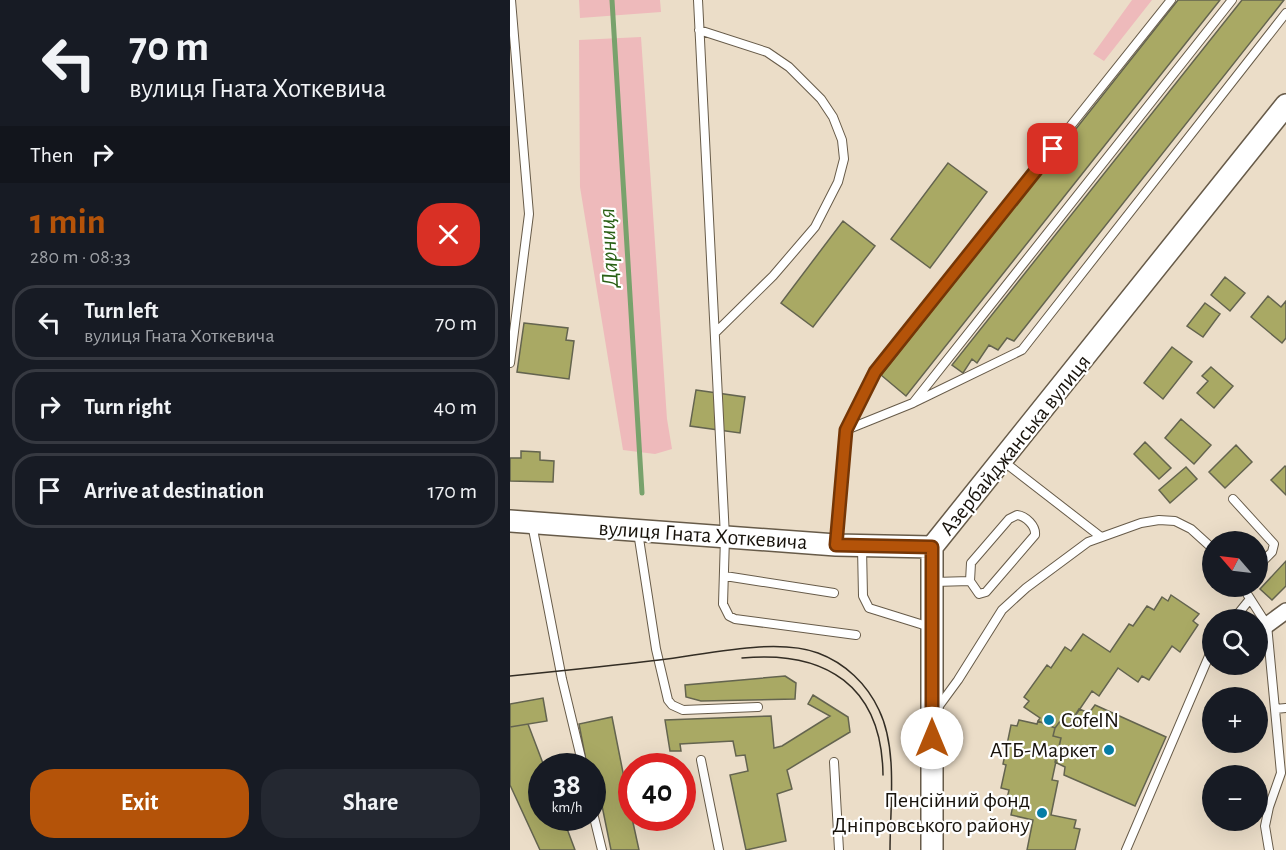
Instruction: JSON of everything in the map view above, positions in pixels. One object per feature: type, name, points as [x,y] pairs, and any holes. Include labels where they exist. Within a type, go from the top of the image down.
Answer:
[{"type":"street","name":"Азербайджанська вулиця","points":[[932,850],[932,547],[1286,105]]},
{"type":"street","name":"вулиця Гната Хоткевича","points":[[510,521],[836,545],[932,547]]},
{"type":"street","points":[[1268,624],[1285,612]]},
{"type":"lane","points":[[510,363],[529,214],[511,0]]},
{"type":"lane","points":[[698,0],[725,537],[723,604],[729,616],[735,619],[856,635]]},
{"type":"lane","points":[[836,545],[846,430],[875,372],[1171,0]]},
{"type":"lane","points":[[913,404],[1232,0]]},
{"type":"lane","points":[[846,430],[913,404],[1022,350],[1286,13]]},
{"type":"lane","points":[[699,30],[767,52],[789,67],[821,99],[833,117],[842,140],[844,159],[838,182],[815,227],[773,276],[716,332]]},
{"type":"lane","points":[[1003,461],[1101,537]]},
{"type":"lane","points":[[1233,499],[1263,531]]},
{"type":"lane","points":[[1022,515],[1035,530],[1031,540],[986,592],[980,594],[970,581],[971,563],[1009,519],[1022,515]]},
{"type":"lane","points":[[932,716],[958,680],[1002,610],[1026,588],[1088,542],[1141,523],[1159,520],[1175,521],[1191,529],[1202,539]]},
{"type":"lane","points":[[531,523],[562,679],[580,753]]},
{"type":"lane","points":[[638,530],[656,649],[668,700],[672,705],[683,710],[758,707]]},
{"type":"lane","points":[[1268,536],[1275,544],[1268,556]]},
{"type":"lane","points":[[862,546],[864,596],[869,608],[932,627]]},
{"type":"lane","points":[[724,576],[834,593]]},
{"type":"lane","points":[[932,582],[970,581]]},
{"type":"lane","points":[[1242,609],[1250,599],[1257,609]]},
{"type":"lane","points":[[1268,636],[1284,774],[1269,807],[1265,826],[1269,850]]},
{"type":"lane","points":[[1126,850],[1202,672]]},
{"type":"lane","points":[[1275,709],[1286,708]]},
{"type":"lane","points":[[701,760],[720,850]]},
{"type":"lane","points":[[834,762],[839,850]]},
{"type":"lane","points":[[597,831],[602,850]]},
{"type":"shaded area","points":[[579,0],[660,0],[661,12],[580,18]]},
{"type":"shaded area","points":[[1132,0],[1152,0],[1104,61],[1093,54]]},
{"type":"shaded area","points":[[641,37],[667,419],[672,449],[655,454],[623,450],[580,187],[579,40]]},
{"type":"building","points":[[1178,0],[1220,0],[906,396],[881,375]]},
{"type":"building","points":[[1242,0],[1284,0],[1014,341],[1007,338],[998,350],[989,345],[977,363],[972,359],[963,373],[952,365]]},
{"type":"building","points":[[948,163],[987,192],[930,268],[891,239]]},
{"type":"building","points":[[843,221],[875,246],[813,327],[781,303]]},
{"type":"building","points":[[1225,277],[1245,293],[1230,311],[1211,295]]},
{"type":"building","points":[[1268,296],[1281,307],[1286,301],[1286,338],[1282,343],[1251,317]]},
{"type":"building","points":[[1205,303],[1220,314],[1203,337],[1187,326]]},
{"type":"building","points":[[524,323],[568,328],[566,340],[574,341],[569,379],[517,372]]},
{"type":"building","points":[[1172,347],[1192,362],[1163,399],[1144,383]]},
{"type":"building","points":[[1211,367],[1233,386],[1214,408],[1197,393],[1208,381],[1202,376]]},
{"type":"building","points":[[696,390],[745,397],[740,433],[690,426]]},
{"type":"building","points":[[1181,419],[1211,445],[1194,464],[1165,438]]},
{"type":"building","points":[[1145,442],[1171,468],[1159,479],[1134,454]]},
{"type":"building","points":[[1236,445],[1252,462],[1225,488],[1209,472]]},
{"type":"building","points":[[521,451],[540,452],[540,460],[554,461],[553,482],[510,481],[510,458],[521,458]]},
{"type":"building","points":[[1186,467],[1197,479],[1170,503],[1159,490]]},
{"type":"building","points":[[1286,467],[1286,495],[1271,480]]},
{"type":"building","points":[[1286,561],[1286,586],[1272,600],[1268,596],[1268,580]]},
{"type":"building","points":[[1171,595],[1199,614],[1193,621],[1198,625],[1180,652],[1172,646],[1149,680],[1142,676],[1138,682],[1118,668],[1099,696],[1092,691],[1069,725],[1061,720],[1055,728],[1038,721],[1040,718],[1024,707],[1029,701],[1024,697],[1047,665],[1051,668],[1065,647],[1071,651],[1083,634],[1110,652],[1129,624],[1133,626],[1147,606],[1154,610],[1162,597],[1168,601]]},
{"type":"building","points":[[785,676],[796,683],[795,699],[701,701],[686,697],[685,685]]},
{"type":"building","points":[[813,695],[848,717],[850,732],[787,770],[792,789],[777,794],[786,841],[746,850],[730,775],[748,771],[745,755],[736,756],[733,741],[680,744],[681,751],[670,751],[665,720],[771,716],[774,748],[782,746],[830,716],[808,704]]},
{"type":"building","points":[[543,698],[547,721],[510,727],[510,704]]},
{"type":"building","name":"АТБ-Маркет","points":[[1095,705],[1166,737],[1135,806],[1064,775],[1065,767],[1055,762],[1061,738],[1053,736],[1055,728],[1061,720],[1069,725],[1079,709],[1089,713]]},
{"type":"building","points":[[612,717],[619,753],[618,831],[635,831],[639,850],[611,850],[606,825],[606,753],[585,753],[579,724]]},
{"type":"building","points":[[1019,720],[1037,724],[1038,721],[1055,728],[1053,736],[1061,738],[1052,780],[1058,781],[1051,815],[1076,820],[1074,828],[1080,829],[1075,850],[1027,850],[1033,820],[1011,815],[1013,805],[1006,803],[1009,790],[1001,788],[1006,765],[1003,764],[1011,725],[1017,726]]},
{"type":"building","points":[[528,724],[539,753],[528,753],[528,824],[510,785],[510,727]]},
{"type":"building","points":[[531,831],[568,831],[575,850],[540,850]]},
{"type":"waterway","name":"Дарниця","points":[[612,0],[642,493]]},
{"type":"tram line","points":[[510,676],[761,647],[801,649],[828,657],[862,683],[874,700],[885,725],[892,778],[890,850]]},
{"type":"tram line","points":[[742,658],[772,657],[799,660],[823,668],[844,680],[860,697],[872,718],[880,744],[883,775]]},
{"type":"place","name":"CofeIN","points":[[1049,720]]},
{"type":"place","name":"АТБ-Маркет","points":[[1109,750]]},
{"type":"place","name":"Пенсійний фонд Дніпровського району","points":[[1042,813]]},
{"type":"route","points":[[932,738],[932,547],[836,545],[846,430],[875,372],[1053,149]]}]
